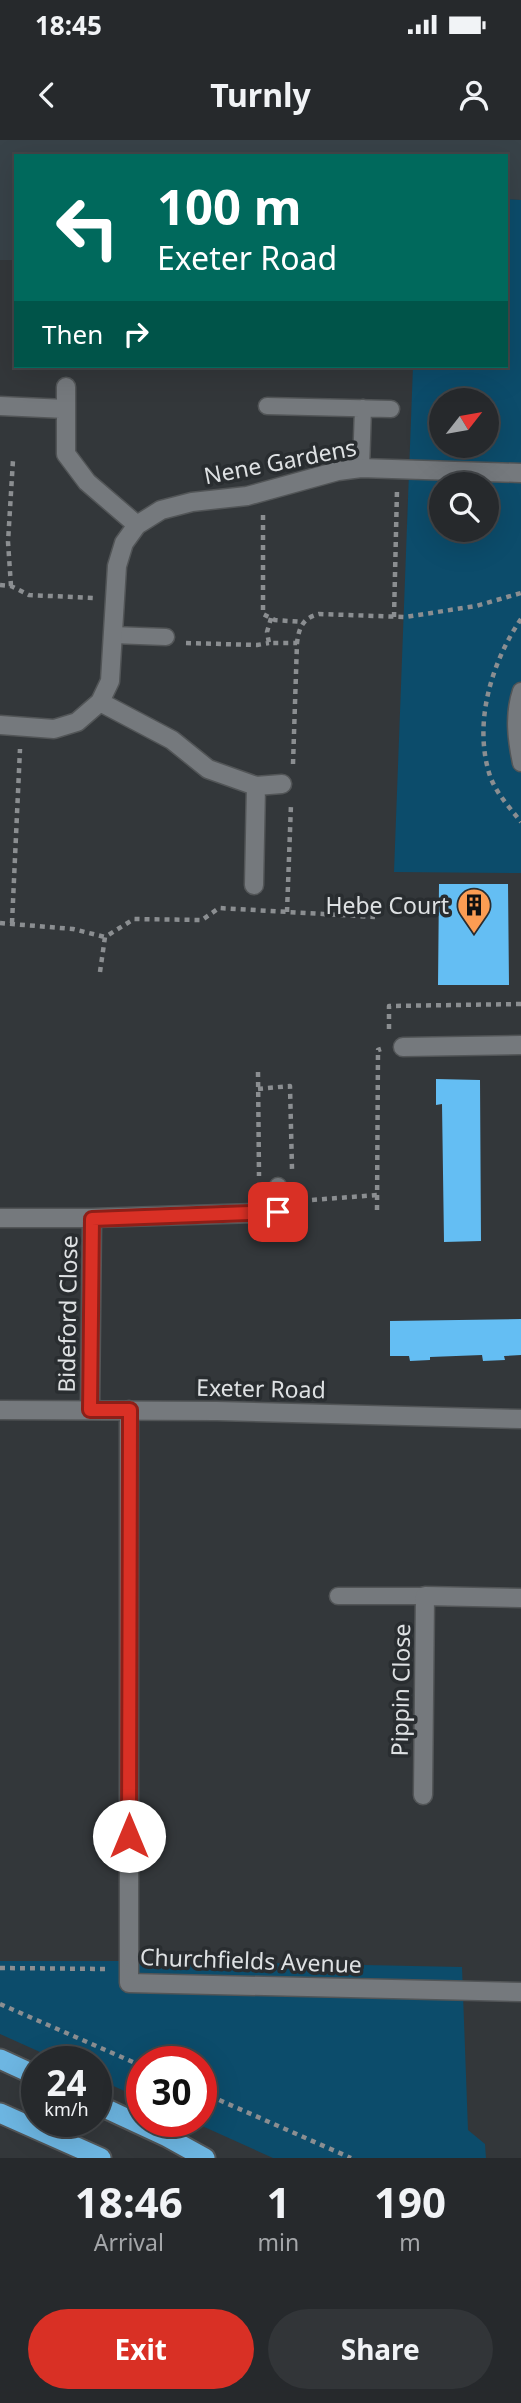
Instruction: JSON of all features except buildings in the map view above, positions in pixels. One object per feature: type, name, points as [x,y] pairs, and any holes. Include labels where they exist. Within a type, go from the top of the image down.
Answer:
[{"type":"highway","points":[[0,2059],[21,2069]]},
{"type":"highway","points":[[112,2111],[205,2158]]},
{"type":"highway","points":[[0,2113],[101,2158]]},
{"type":"street","points":[[0,725],[54,729],[77,722],[100,702],[110,681],[117,566],[124,543],[137,525],[87,482],[66,454],[66,387]]},
{"type":"street","points":[[0,406],[66,409]]},
{"type":"street","name":"Nene Gardens","points":[[137,525],[161,510],[192,502],[247,496],[338,471],[361,468],[521,473]]},
{"type":"street","points":[[100,702],[172,740],[208,769],[256,786],[289,784]]},
{"type":"street","points":[[254,885],[256,786]]},
{"type":"street","points":[[396,1047],[521,1045]]},
{"type":"street","name":"Bideford Close","points":[[0,1219],[92,1219],[286,1212]]},
{"type":"street","name":"Bideford Close","points":[[90,1410],[92,1219]]},
{"type":"street","name":"Exeter Road","points":[[0,1410],[130,1410],[521,1419]]},
{"type":"street","name":"Churchfields Avenue","points":[[130,1410],[128,1983],[521,1992]]},
{"type":"street","name":"Pippin Close","points":[[423,1795],[425,1596],[521,1598]]},
{"type":"lane","points":[[267,406],[391,409]]},
{"type":"lane","points":[[361,468],[363,408]]},
{"type":"lane","points":[[113,635],[166,637]]},
{"type":"lane","points":[[521,691],[517,704],[516,740],[521,763]]},
{"type":"lane","points":[[278,1186],[286,1212]]},
{"type":"lane","points":[[338,1596],[425,1596]]},
{"type":"path","points":[[11,586],[8,542],[12,460]]},
{"type":"path","points":[[394,617],[397,482]]},
{"type":"path","points":[[263,514],[262,614],[271,618],[303,622]]},
{"type":"path","points":[[0,585],[11,586],[29,594],[115,600]]},
{"type":"path","points":[[287,912],[289,784],[297,643],[303,622],[319,614],[405,617],[477,606],[521,593]]},
{"type":"path","points":[[269,643],[267,632],[271,618]]},
{"type":"path","points":[[166,637],[189,644],[297,643]]},
{"type":"path","points":[[12,923],[21,727]]},
{"type":"path","points":[[0,923],[73,929],[105,937],[134,919],[202,920],[219,908],[375,917]]},
{"type":"path","points":[[100,972],[105,937]]},
{"type":"path","points":[[377,1210],[378,1050],[396,1047],[389,1006],[521,1004]]},
{"type":"path","points":[[257,1213],[258,1072]]},
{"type":"path","points":[[258,1089],[290,1086],[292,1170]]},
{"type":"path","points":[[286,1212],[315,1199],[377,1195]]},
{"type":"path","points":[[0,1968],[129,1967]]},
{"type":"path","points":[[0,2004],[126,2059]]},
{"type":"path","points":[[217,2099],[351,2158]]},
{"type":"shaded area","points":[[0,140],[521,140],[521,200],[508,199],[508,154],[14,154],[14,260],[0,260]]},
{"type":"shaded area","points":[[508,199],[521,200],[521,873],[394,872],[413,368],[508,368]]},
{"type":"shaded area","points":[[0,1961],[462,1967],[468,2130],[485,2144],[486,2158],[273,2158],[217,2133],[217,2046],[126,2046],[126,2092],[112,2085],[112,2046],[27,2046],[0,2034]]},
{"type":"place","name":"Hebe Court","points":[[474,935]]},
{"type":"route","points":[[129,1836],[130,1410],[90,1410],[92,1219],[278,1212]]}]
